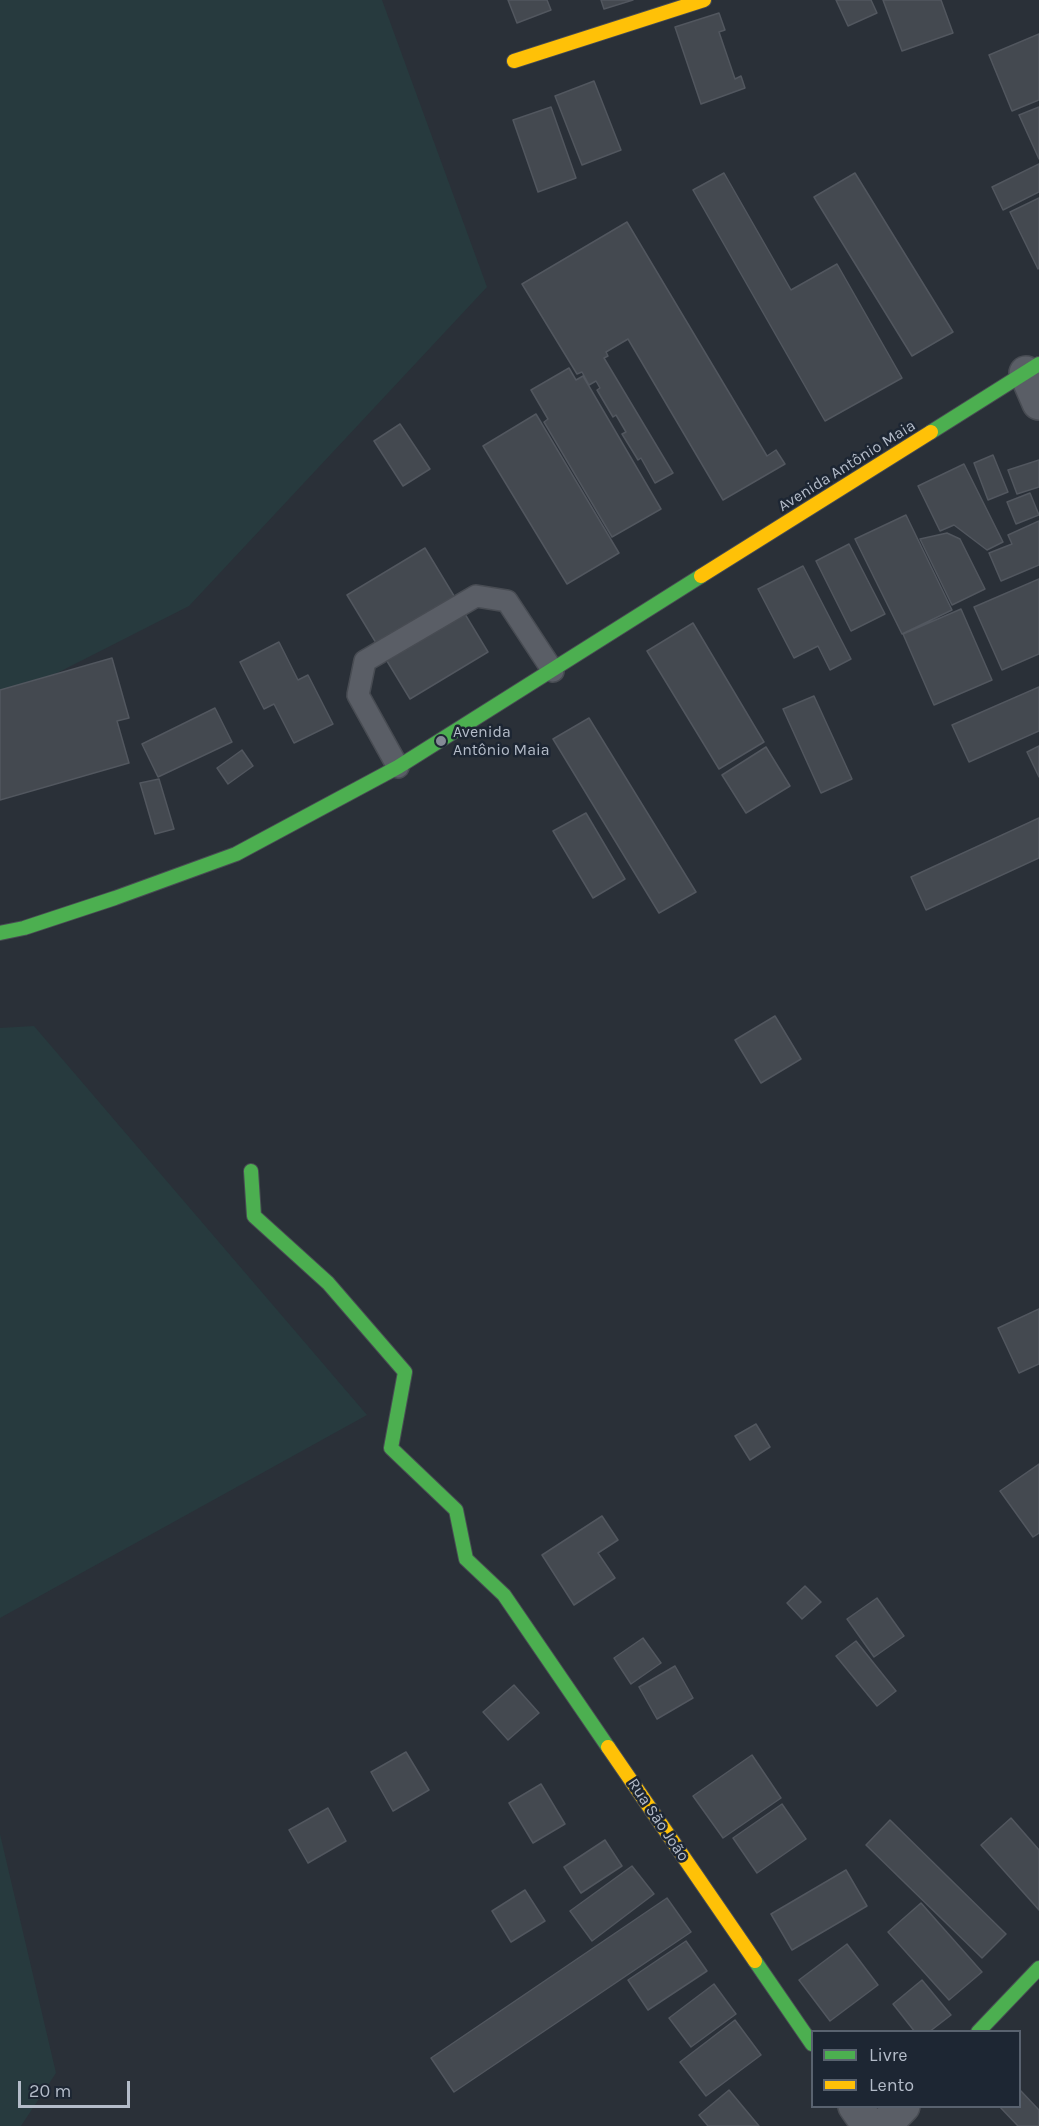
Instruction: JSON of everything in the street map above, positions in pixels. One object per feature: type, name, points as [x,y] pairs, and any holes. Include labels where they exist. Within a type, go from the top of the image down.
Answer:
[{"type":"street","points":[[514,61],[704,0]]},
{"type":"street","points":[[1033,369],[1039,403]]},
{"type":"street","name":"Avenida Antônio Maia","points":[[0,933],[24,928],[115,898],[236,854],[398,767],[1033,369]]},
{"type":"street","name":"Rua São João","points":[[251,1171],[254,1216],[328,1283],[405,1372],[391,1448],[456,1510],[465,1559],[504,1595],[811,2041]]},
{"type":"street","points":[[979,2030],[1039,1968]]},
{"type":"street","points":[[856,2108],[869,2126]]},
{"type":"street","points":[[884,2126],[901,2108]]},
{"type":"lane","points":[[398,767],[358,695],[365,661],[476,596],[507,601],[554,671]]},
{"type":"green space","points":[[0,0],[382,0],[487,287],[189,606],[0,702]]},
{"type":"green space","points":[[34,1026],[367,1415],[0,1618],[0,1028]]},
{"type":"green space","points":[[0,1834],[56,2073],[21,2126],[0,2126]]},
{"type":"building","points":[[508,0],[547,0],[551,10],[517,23]]},
{"type":"building","points":[[601,0],[633,0],[604,9]]},
{"type":"building","points":[[836,0],[871,0],[877,13],[848,26]]},
{"type":"building","points":[[883,0],[941,0],[953,33],[902,51]]},
{"type":"building","points":[[719,13],[725,30],[719,32],[735,79],[741,76],[745,88],[701,104],[675,27]]},
{"type":"building","points":[[1039,34],[1039,100],[1012,111],[989,55]]},
{"type":"building","points":[[594,81],[621,150],[582,165],[555,96]]},
{"type":"building","points":[[551,107],[576,178],[538,192],[513,120]]},
{"type":"building","points":[[1039,107],[1039,159],[1019,115]]},
{"type":"building","points":[[1039,164],[1039,192],[1003,210],[992,187]]},
{"type":"building","points":[[724,173],[791,290],[837,264],[902,378],[825,421],[693,190]]},
{"type":"building","points":[[855,173],[953,332],[912,356],[814,197]]},
{"type":"building","points":[[1039,198],[1039,268],[1038,269],[1010,212]]},
{"type":"building","points":[[627,222],[767,456],[776,450],[785,464],[723,500],[628,339],[606,352],[608,356],[604,358],[673,473],[655,483],[641,458],[638,460],[622,434],[626,432],[616,415],[613,417],[597,390],[600,388],[596,381],[589,385],[582,372],[577,374],[522,284]]},
{"type":"building","points":[[569,368],[576,380],[583,376],[661,509],[612,537],[544,422],[548,419],[531,390]]},
{"type":"building","points":[[536,414],[619,553],[567,584],[483,446]]},
{"type":"building","points":[[400,424],[430,469],[403,486],[374,441]]},
{"type":"building","points":[[993,455],[1008,492],[988,500],[974,463]]},
{"type":"building","points":[[1039,460],[1039,487],[1017,494],[1008,470]]},
{"type":"building","points":[[964,464],[1003,542],[987,550],[954,525],[940,531],[918,486]]},
{"type":"building","points":[[1030,493],[1039,515],[1016,524],[1007,502]]},
{"type":"building","points":[[906,515],[952,610],[902,634],[855,539]]},
{"type":"building","points":[[1039,521],[1039,565],[1001,581],[989,553],[1012,544],[1008,535]]},
{"type":"building","points":[[947,533],[960,539],[985,589],[952,605],[920,539]]},
{"type":"building","points":[[849,544],[885,614],[851,631],[816,561]]},
{"type":"building","points":[[425,548],[488,652],[410,699],[347,595]]},
{"type":"building","points":[[803,566],[851,659],[830,670],[818,646],[794,658],[758,589]]},
{"type":"building","points":[[1039,579],[1039,654],[1002,670],[974,607]]},
{"type":"building","points":[[961,609],[992,680],[934,705],[903,634]]},
{"type":"building","points":[[693,623],[764,742],[719,769],[647,651]]},
{"type":"building","points":[[279,642],[298,680],[308,675],[333,724],[294,743],[274,704],[264,709],[240,662]]},
{"type":"building","points":[[112,658],[129,718],[117,721],[129,763],[0,800],[0,690]]},
{"type":"building","points":[[1039,687],[1039,731],[969,762],[952,725]]},
{"type":"building","points":[[814,696],[852,779],[821,793],[783,709]]},
{"type":"building","points":[[215,708],[232,742],[158,777],[142,744]]},
{"type":"building","points":[[589,718],[696,892],[659,913],[553,739]]},
{"type":"building","points":[[1039,746],[1039,777],[1027,752]]},
{"type":"building","points":[[766,747],[790,786],[746,813],[722,775]]},
{"type":"building","points":[[242,750],[253,766],[228,784],[217,768]]},
{"type":"building","points":[[159,779],[174,829],[155,834],[140,783]]},
{"type":"building","points":[[586,813],[625,879],[593,898],[553,831]]},
{"type":"building","points":[[1039,818],[1039,858],[926,910],[911,877]]},
{"type":"building","points":[[775,1016],[801,1059],[761,1083],[735,1040]]},
{"type":"building","points":[[1039,1309],[1039,1364],[1019,1373],[998,1328]]},
{"type":"building","points":[[756,1424],[770,1447],[750,1460],[735,1436]]},
{"type":"building","points":[[1039,1464],[1039,1533],[1033,1537],[1000,1491]]},
{"type":"building","points":[[602,1516],[618,1540],[598,1553],[615,1578],[574,1605],[542,1555]]},
{"type":"building","points":[[805,1586],[821,1602],[802,1619],[787,1603]]},
{"type":"building","points":[[877,1598],[904,1636],[874,1657],[847,1619]]},
{"type":"building","points":[[643,1638],[661,1663],[631,1684],[614,1658]]},
{"type":"building","points":[[856,1641],[896,1691],[877,1706],[836,1656]]},
{"type":"building","points":[[675,1666],[693,1698],[657,1719],[639,1687]]},
{"type":"building","points":[[514,1685],[539,1713],[508,1740],[483,1712]]},
{"type":"building","points":[[406,1752],[429,1790],[393,1811],[371,1772]]},
{"type":"building","points":[[752,1755],[781,1798],[723,1838],[693,1796]]},
{"type":"building","points":[[541,1784],[565,1824],[533,1843],[509,1803]]},
{"type":"building","points":[[782,1804],[806,1839],[757,1873],[733,1838]]},
{"type":"building","points":[[328,1808],[346,1841],[308,1863],[289,1830]]},
{"type":"building","points":[[1011,1818],[1039,1850],[1039,1910],[981,1845]]},
{"type":"building","points":[[890,1820],[1006,1934],[982,1958],[866,1845]]},
{"type":"building","points":[[605,1840],[622,1866],[581,1893],[564,1867]]},
{"type":"building","points":[[632,1866],[654,1894],[592,1941],[570,1911]]},
{"type":"building","points":[[846,1870],[867,1906],[792,1950],[771,1914]]},
{"type":"building","points":[[525,1890],[545,1921],[511,1942],[492,1911]]},
{"type":"building","points":[[667,1898],[691,1932],[454,2092],[431,2058]]},
{"type":"building","points":[[921,1903],[982,1972],[949,2000],[888,1932]]},
{"type":"building","points":[[686,1941],[707,1971],[648,2010],[628,1980]]},
{"type":"building","points":[[847,1944],[878,1985],[830,2021],[799,1980]]},
{"type":"building","points":[[922,1980],[951,2015],[932,2030],[913,2030],[893,2004]]},
{"type":"building","points":[[714,1984],[736,2014],[691,2047],[669,2018]]},
{"type":"building","points":[[735,2020],[761,2055],[706,2096],[680,2062]]},
{"type":"building","points":[[729,2090],[759,2126],[708,2126],[699,2115]]},
{"type":"building","points":[[1021,2091],[1039,2110],[1039,2126],[1018,2126],[1001,2108],[1021,2108]]},
{"type":"traffic: fast","points":[[931,432],[1039,364]]},
{"type":"traffic: fast","points":[[0,933],[24,928],[115,898],[236,854],[398,767],[701,576]]},
{"type":"traffic: fast","points":[[251,1171],[254,1216],[328,1283],[405,1372],[391,1448],[456,1510],[466,1559],[504,1595],[608,1747]]},
{"type":"traffic: fast","points":[[755,1961],[811,2043]]},
{"type":"traffic: fast","points":[[980,2030],[1039,1968]]},
{"type":"traffic: slow","points":[[514,61],[704,0]]},
{"type":"traffic: slow","points":[[701,576],[931,432]]},
{"type":"traffic: slow","points":[[608,1747],[755,1961]]},
{"type":"place","name":"Avenida Antônio Maia","points":[[441,741]]}]
